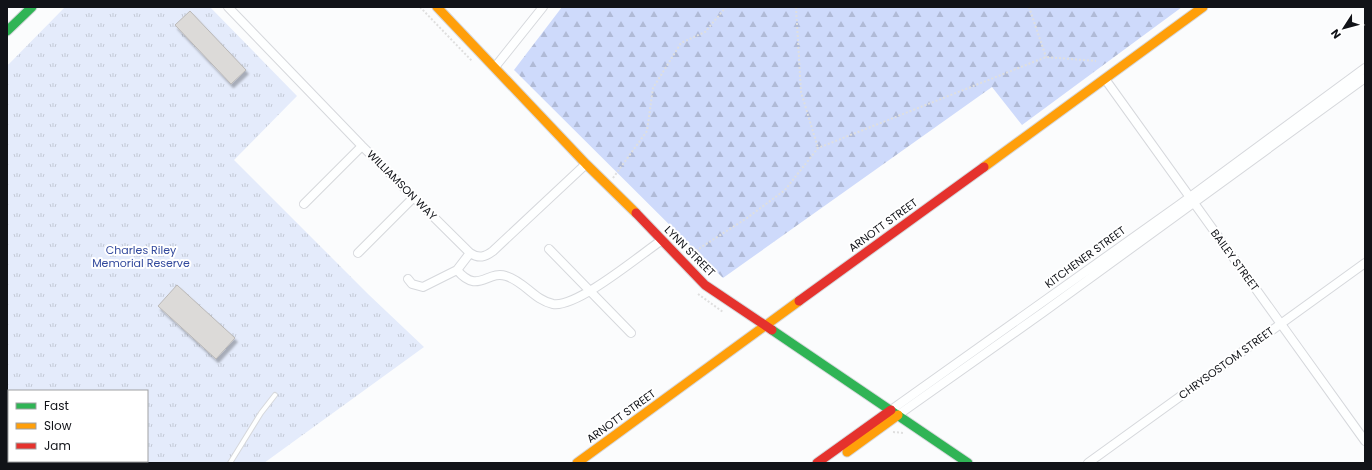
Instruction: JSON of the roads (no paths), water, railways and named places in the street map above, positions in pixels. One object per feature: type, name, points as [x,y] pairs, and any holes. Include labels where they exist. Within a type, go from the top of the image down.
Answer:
[{"type":"street","points":[[7,31],[32,7]]},
{"type":"street","name":"WILLIAMSON WAY","points":[[228,7],[362,146],[470,253]]},
{"type":"street","name":"LYNN STREET","points":[[437,7],[586,164],[705,284],[764,326],[968,463]]},
{"type":"street","points":[[495,67],[543,7]]},
{"type":"street","name":"ARNOTT STREET","points":[[577,463],[1203,7]]},
{"type":"street","name":"KITCHENER STREET","points":[[1192,200],[1365,68]]},
{"type":"street","name":"BAILEY STREET","points":[[1105,78],[1365,441]]},
{"type":"street","name":"KITCHENER STREET","points":[[831,463],[895,413],[1365,78]]},
{"type":"street","points":[[304,204],[362,146]]},
{"type":"street","points":[[408,279],[412,284],[423,287],[456,270],[470,253],[476,257],[482,257],[493,251],[586,164]]},
{"type":"street","points":[[358,253],[414,197]]},
{"type":"street","points":[[456,270],[468,280],[476,282],[505,276],[513,279],[535,296],[554,304],[570,302],[589,291],[662,240]]},
{"type":"street","points":[[549,249],[631,333]]},
{"type":"street","name":"CHRYSOSTOM STREET","points":[[1088,463],[1365,263]]},
{"type":"street","name":"KITCHENER STREET","points":[[817,463],[895,413]]},
{"type":"lane","points":[[230,463],[264,408],[275,395]]},
{"type":"park label","name":"Charles Riley Memorial Reserve","points":[[141,256]]}]
